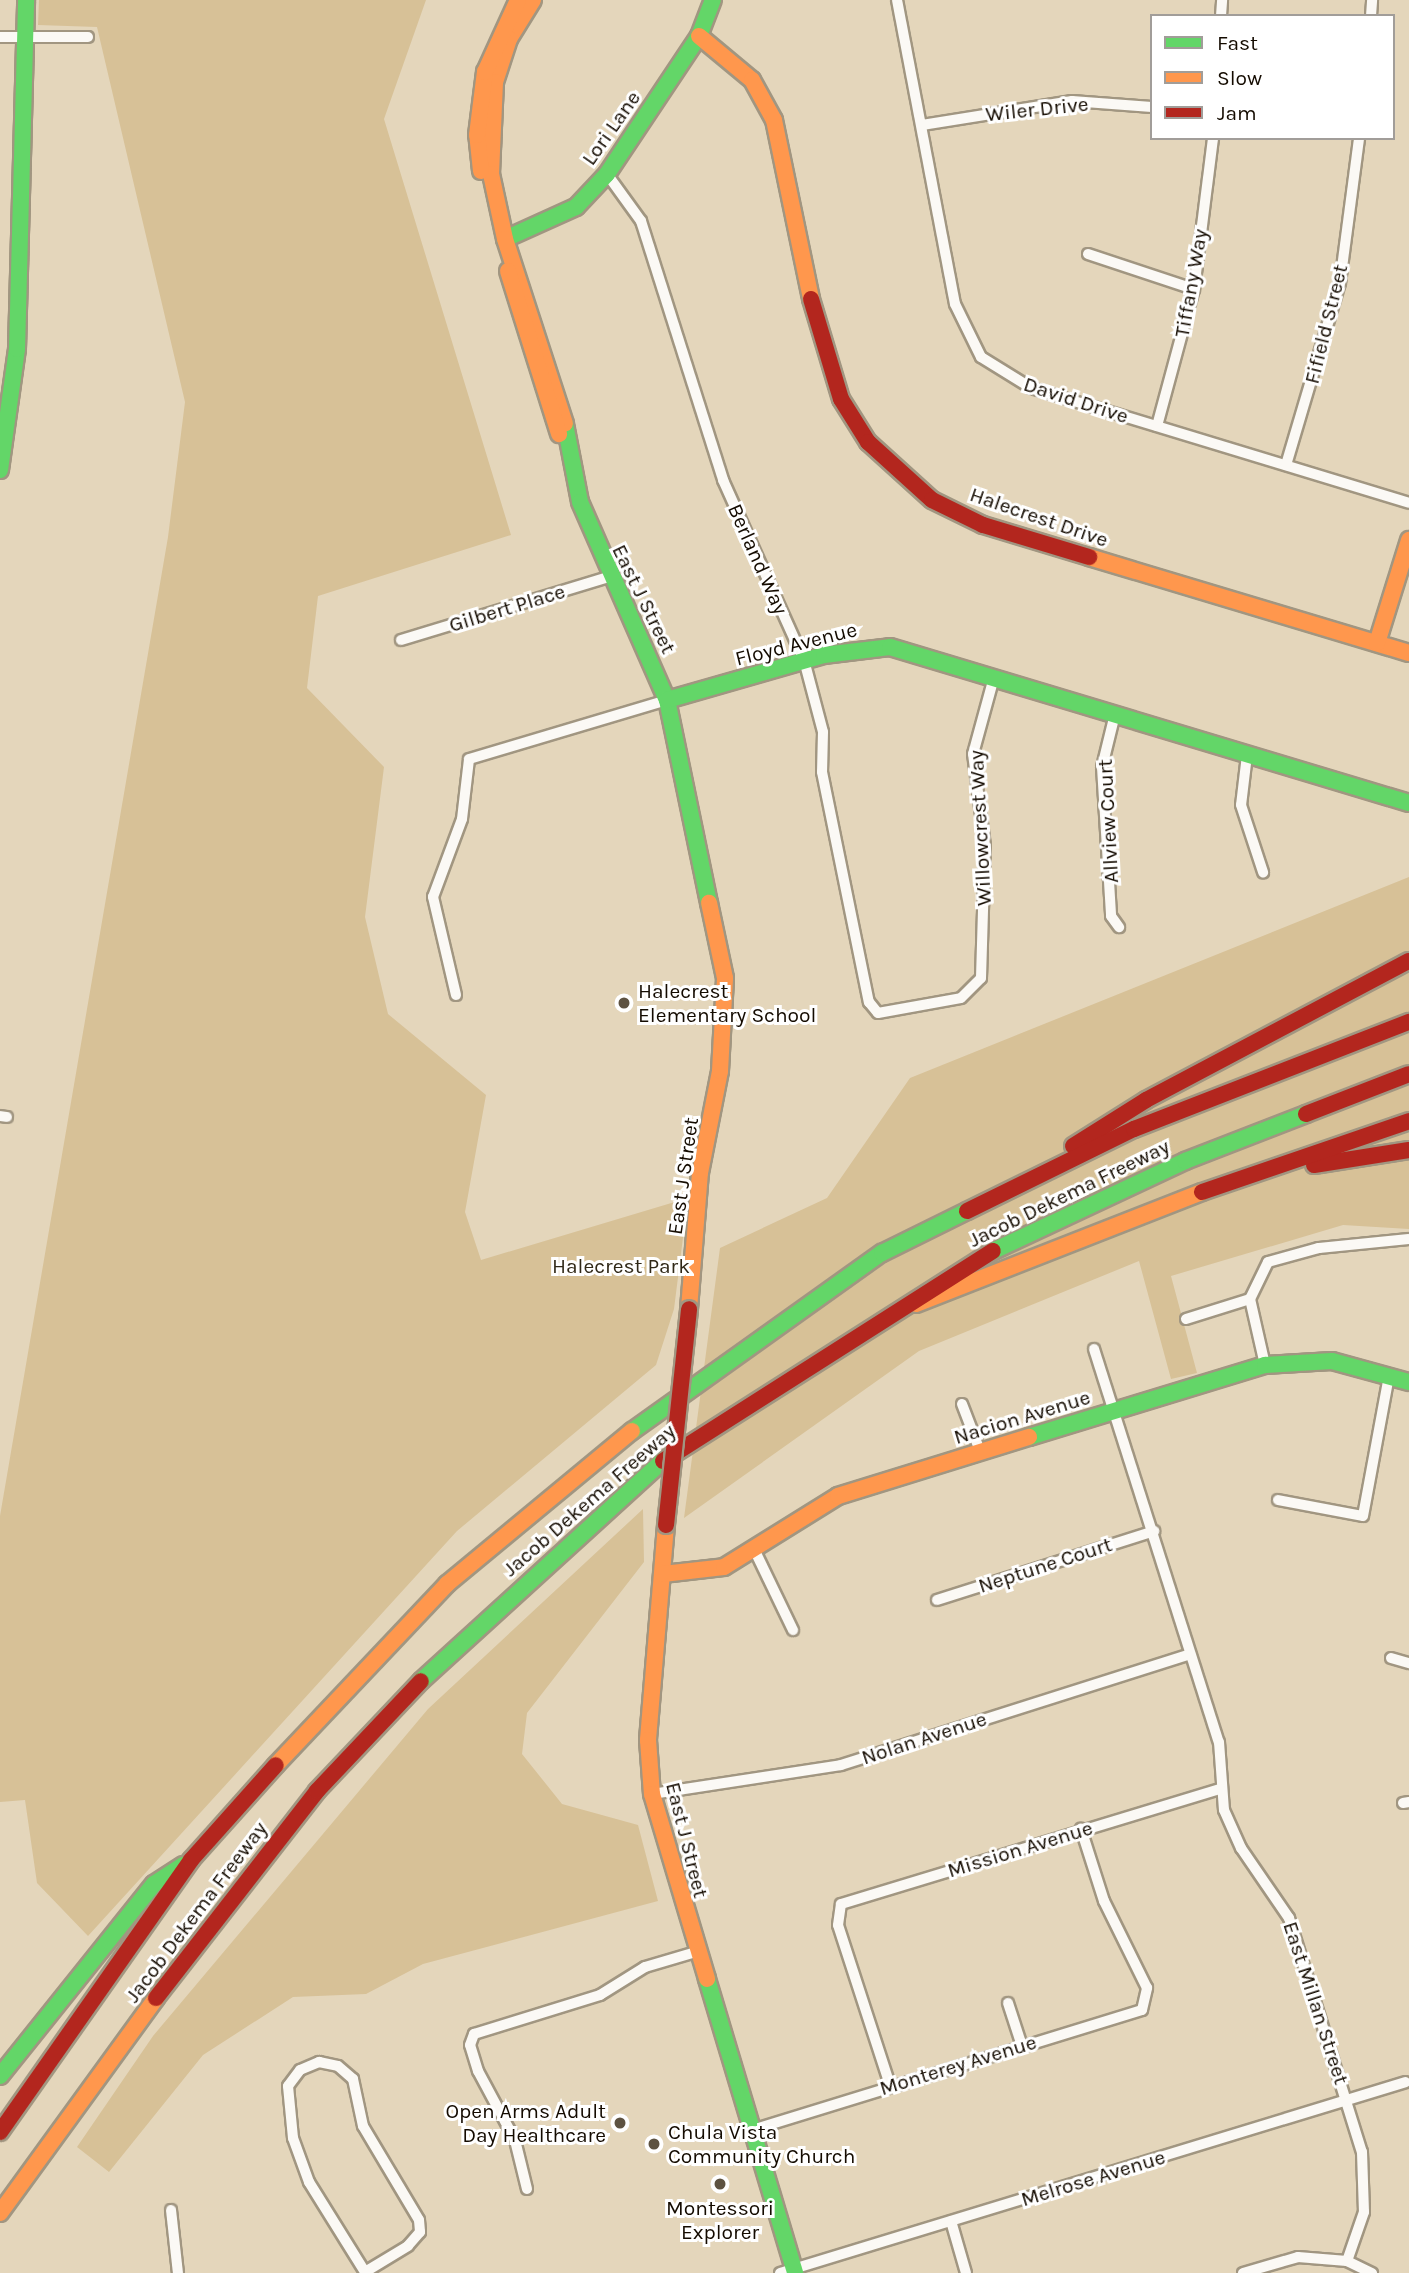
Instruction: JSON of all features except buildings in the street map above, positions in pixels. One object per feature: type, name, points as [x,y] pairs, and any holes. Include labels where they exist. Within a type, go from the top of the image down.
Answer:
[{"type":"main road","points":[[0,470],[17,349],[26,0]]},
{"type":"main road","name":"East J Street","points":[[505,239],[487,200],[478,114],[492,49],[518,0]]},
{"type":"main road","name":"East J Street","points":[[533,0],[509,39],[492,104],[489,154],[505,239],[505,260],[593,540],[612,576],[667,700],[725,978],[720,1071],[700,1173],[689,1309],[666,1525],[648,1740],[652,1794],[696,1952],[752,2130],[790,2272]]},
{"type":"main road","name":"Lori Lane","points":[[505,239],[576,207],[607,174],[699,36],[713,0]]},
{"type":"main road","name":"Halecrest Drive","points":[[699,36],[744,72],[767,104],[781,141],[828,372],[868,442],[932,500],[983,525],[1409,653]]},
{"type":"main road","points":[[1377,643],[1409,540]]},
{"type":"main road","name":"Floyd Avenue","points":[[667,700],[804,660],[890,647],[1409,803]]},
{"type":"main road","points":[[979,1205],[1146,1100],[1409,961]]},
{"type":"main road","name":"Jacob Dekema Freeway","points":[[0,2132],[191,1860],[362,1669],[447,1584],[686,1387],[882,1253],[1134,1129],[1409,1022]]},
{"type":"main road","name":"Jacob Dekema Freeway","points":[[0,2213],[218,1912],[317,1791],[460,1640],[677,1449],[895,1309],[1006,1243],[1185,1161],[1409,1074]]},
{"type":"main road","points":[[895,1309],[1409,1121]]},
{"type":"main road","points":[[1274,1170],[1409,1150]]},
{"type":"main road","name":"Nacion Avenue","points":[[663,1574],[712,1571],[754,1549],[838,1496],[1265,1365],[1332,1361],[1409,1382]]},
{"type":"main road","points":[[0,2076],[154,1884],[191,1860]]},
{"type":"main road","points":[[0,2225],[28,2175]]},
{"type":"street","name":"David Drive","points":[[897,0],[955,304],[981,357],[1031,388],[1409,503]]},
{"type":"street","points":[[0,37],[89,37]]},
{"type":"street","name":"Wiler Drive","points":[[922,125],[1072,101],[1150,107]]},
{"type":"street","name":"Tiffany Way","points":[[1157,426],[1194,289],[1213,140]]},
{"type":"street","name":"Fifield Street","points":[[1286,465],[1340,283],[1359,140]]},
{"type":"street","name":"Berland Way","points":[[607,174],[641,222],[723,480],[804,660],[823,732],[822,772],[869,1002]]},
{"type":"street","points":[[1088,254],[1194,289]]},
{"type":"street","name":"Gilbert Place","points":[[401,640],[612,576]]},
{"type":"street","name":"Willowcrest Way","points":[[869,1002],[878,1013],[892,1015],[961,998],[981,978],[985,846],[973,754],[993,677]]},
{"type":"street","name":"Floyd Avenue","points":[[456,995],[433,897],[462,819],[469,759],[667,700]]},
{"type":"street","name":"Allview Court","points":[[1115,714],[1102,767],[1111,916],[1119,927]]},
{"type":"street","points":[[1247,755],[1241,805],[1263,873]]},
{"type":"street","points":[[1265,1365],[1250,1299],[1268,1262],[1319,1248],[1409,1239]]},
{"type":"street","points":[[1186,1319],[1250,1299]]},
{"type":"street","name":"East Millan Street","points":[[1094,1349],[1219,1742],[1220,1789],[1241,1848],[1289,1918],[1347,2099],[1367,2180],[1347,2261]]},
{"type":"street","points":[[1278,1500],[1363,1516],[1389,1376]]},
{"type":"street","points":[[962,1404],[980,1451]]},
{"type":"street","name":"Neptune Court","points":[[937,1600],[1154,1531]]},
{"type":"street","points":[[754,1549],[793,1630]]},
{"type":"street","name":"Nolan Avenue","points":[[652,1794],[841,1765],[1190,1654]]},
{"type":"street","points":[[1391,1658],[1409,1663]]},
{"type":"street","name":"Mission Avenue","points":[[890,2085],[838,1925],[841,1904],[1220,1789]]},
{"type":"street","name":"Monterey Avenue","points":[[752,2130],[890,2085],[1142,2010],[1147,1987],[1104,1901],[1081,1829]]},
{"type":"street","points":[[527,2189],[515,2140],[478,2071],[470,2045],[474,2034],[600,1995],[645,1967],[696,1952]]},
{"type":"street","points":[[1008,2003],[1022,2046]]},
{"type":"street","points":[[312,2063],[338,2066],[353,2079],[363,2126],[419,2220],[421,2232],[408,2246],[363,2272],[309,2182],[293,2138],[286,2092],[295,2074],[312,2063]]},
{"type":"street","name":"Melrose Avenue","points":[[790,2272],[1406,2082]]},
{"type":"street","points":[[172,2210],[178,2273]]},
{"type":"street","points":[[951,2221],[966,2273]]},
{"type":"street","points":[[1243,2273],[1298,2256],[1347,2261],[1372,2273]]},
{"type":"green space","name":"Halecrest Park","points":[[39,0],[426,0],[384,119],[511,535],[318,596],[307,688],[384,767],[365,917],[388,1014],[486,1095],[465,1212],[481,1260],[688,1198],[674,1309],[656,1365],[457,1531],[88,1936],[37,1883],[25,1800],[0,1802],[0,1516],[168,537],[185,402],[97,27],[38,25]]},
{"type":"green space","points":[[1409,877],[1409,1229],[1343,1225],[1171,1276],[1197,1373],[1171,1379],[1139,1261],[919,1351],[684,1518],[720,1248],[827,1198],[910,1078]]},
{"type":"green space","points":[[643,1509],[644,1562],[527,1713],[522,1754],[562,1804],[638,1825],[658,1901],[423,1964],[366,1994],[293,1997],[203,2055],[109,2172],[77,2147],[153,2036],[428,1709]]},
{"type":"traffic: fast","points":[[0,470],[17,349],[26,0]]},
{"type":"traffic: fast","points":[[505,239],[576,207],[607,174],[699,36],[713,0]]},
{"type":"traffic: fast","points":[[565,424],[580,502],[667,700],[709,903]]},
{"type":"traffic: fast","points":[[667,700],[824,655],[890,647],[1409,803]]},
{"type":"traffic: fast","points":[[993,1251],[1185,1161],[1306,1114]]},
{"type":"traffic: fast","points":[[632,1431],[882,1253],[967,1211]]},
{"type":"traffic: fast","points":[[1029,1437],[1265,1365],[1332,1361],[1409,1382]]},
{"type":"traffic: fast","points":[[421,1681],[663,1461]]},
{"type":"traffic: fast","points":[[0,2076],[154,1884],[183,1865]]},
{"type":"traffic: fast","points":[[707,1979],[795,2273]]},
{"type":"traffic: slow","points":[[481,171],[477,135],[485,72],[518,0]]},
{"type":"traffic: slow","points":[[533,0],[509,39],[495,82],[491,174],[505,239],[565,424]]},
{"type":"traffic: slow","points":[[699,36],[752,80],[774,120],[811,299]]},
{"type":"traffic: slow","points":[[508,271],[559,434]]},
{"type":"traffic: slow","points":[[1377,643],[1409,540]]},
{"type":"traffic: slow","points":[[1089,557],[1409,653]]},
{"type":"traffic: slow","points":[[689,1309],[700,1173],[720,1071],[725,978],[709,903]]},
{"type":"traffic: slow","points":[[916,1304],[1202,1192]]},
{"type":"traffic: slow","points":[[276,1765],[447,1584],[632,1431]]},
{"type":"traffic: slow","points":[[663,1574],[724,1567],[838,1496],[1029,1437]]},
{"type":"traffic: slow","points":[[666,1525],[648,1740],[652,1794],[707,1979]]},
{"type":"traffic: slow","points":[[0,2213],[156,1998]]},
{"type":"traffic: jam","points":[[811,299],[841,399],[868,442],[932,500],[983,525],[1089,557]]},
{"type":"traffic: jam","points":[[1073,1146],[1146,1100],[1409,961]]},
{"type":"traffic: jam","points":[[967,1211],[1134,1129],[1409,1022]]},
{"type":"traffic: jam","points":[[1306,1114],[1409,1074]]},
{"type":"traffic: jam","points":[[1202,1192],[1409,1121]]},
{"type":"traffic: jam","points":[[1314,1165],[1409,1150]]},
{"type":"traffic: jam","points":[[663,1461],[993,1251]]},
{"type":"traffic: jam","points":[[666,1525],[689,1309]]},
{"type":"traffic: jam","points":[[156,1998],[317,1791],[421,1681]]},
{"type":"traffic: jam","points":[[0,2132],[191,1860],[276,1765]]},
{"type":"place","name":"Halecrest Elementary School","points":[[624,1003]]},
{"type":"place","name":"Open Arms Adult Day Healthcare","points":[[620,2123]]},
{"type":"place","name":"Chula Vista Community Church","points":[[654,2144]]},
{"type":"place","name":"Montessori Explorer","points":[[720,2184]]}]
